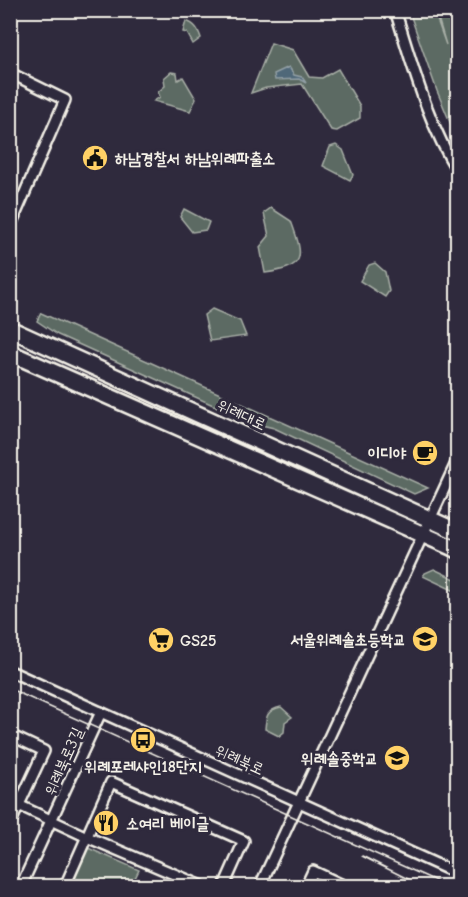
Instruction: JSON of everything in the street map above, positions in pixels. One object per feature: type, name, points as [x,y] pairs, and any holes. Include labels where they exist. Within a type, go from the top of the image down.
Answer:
[{"type":"main road","name":"위례대로","points":[[10,329],[458,532]]},
{"type":"main road","points":[[10,353],[458,550]]},
{"type":"street","points":[[395,10],[425,106],[440,142],[458,172]]},
{"type":"street","points":[[10,74],[65,100],[10,227]]},
{"type":"street","points":[[260,886],[458,459]]},
{"type":"street","name":"위례북로","points":[[10,671],[458,874]]},
{"type":"street","name":"위례북로3길","points":[[21,886],[101,712]]},
{"type":"street","name":"위례북로3길","points":[[10,735],[44,751],[15,803],[51,821]]},
{"type":"street","points":[[65,886],[111,782],[244,841],[225,886]]},
{"type":"street","points":[[10,824],[15,803]]},
{"type":"street","points":[[51,821],[202,886]]},
{"type":"street","points":[[306,886],[313,871],[345,886]]},
{"type":"green space","points":[[409,11],[434,11],[446,45],[436,11],[457,11],[457,139],[437,91]]},
{"type":"green space","points":[[186,21],[196,27],[201,38],[193,44],[187,33],[183,32]]},
{"type":"green space","points":[[271,43],[293,50],[309,77],[322,78],[338,69],[360,106],[360,118],[337,131],[331,130],[302,84],[266,88],[251,93]]},
{"type":"green space","points":[[171,72],[177,73],[178,80],[183,77],[196,99],[190,111],[154,101],[160,97],[158,92],[165,86],[164,78]]},
{"type":"green space","points":[[336,145],[343,150],[353,175],[350,180],[323,166],[330,147]]},
{"type":"green space","points":[[271,208],[291,221],[299,253],[298,259],[288,268],[265,273],[260,247],[269,236],[264,213]]},
{"type":"green space","points":[[184,209],[209,222],[206,230],[192,232],[180,217]]},
{"type":"green space","points":[[375,263],[385,272],[389,291],[385,297],[360,281],[369,265]]},
{"type":"green space","points":[[212,309],[240,321],[246,336],[210,341],[204,315]]},
{"type":"green space","points":[[41,313],[428,488],[414,494],[274,428],[253,423],[58,335],[37,321]]},
{"type":"green space","points":[[434,569],[457,580],[457,592],[423,576]]},
{"type":"green space","points":[[281,707],[292,717],[285,722],[284,732],[279,736],[265,729],[268,714]]},
{"type":"green space","points":[[88,848],[139,870],[131,886],[73,886],[70,881],[83,851]]},
{"type":"water","points":[[289,67],[294,75],[302,77],[306,83],[299,79],[275,80],[274,74]]},
{"type":"tram line","points":[[10,689],[447,886]]},
{"type":"tram line","points":[[362,856],[422,886]]},
{"type":"place","name":"하남경찰서 하남위례파출소","points":[[95,158]]},
{"type":"place","name":"이디야","points":[[425,453]]},
{"type":"place","name":"서울위례솔초등학교","points":[[425,639]]},
{"type":"place","name":"GS25","points":[[161,640]]},
{"type":"place","name":"위례포레샤인18단지","points":[[143,740]]},
{"type":"place","name":"위례솔중학교","points":[[397,758]]},
{"type":"place","name":"소여리 베이글","points":[[106,823]]}]
